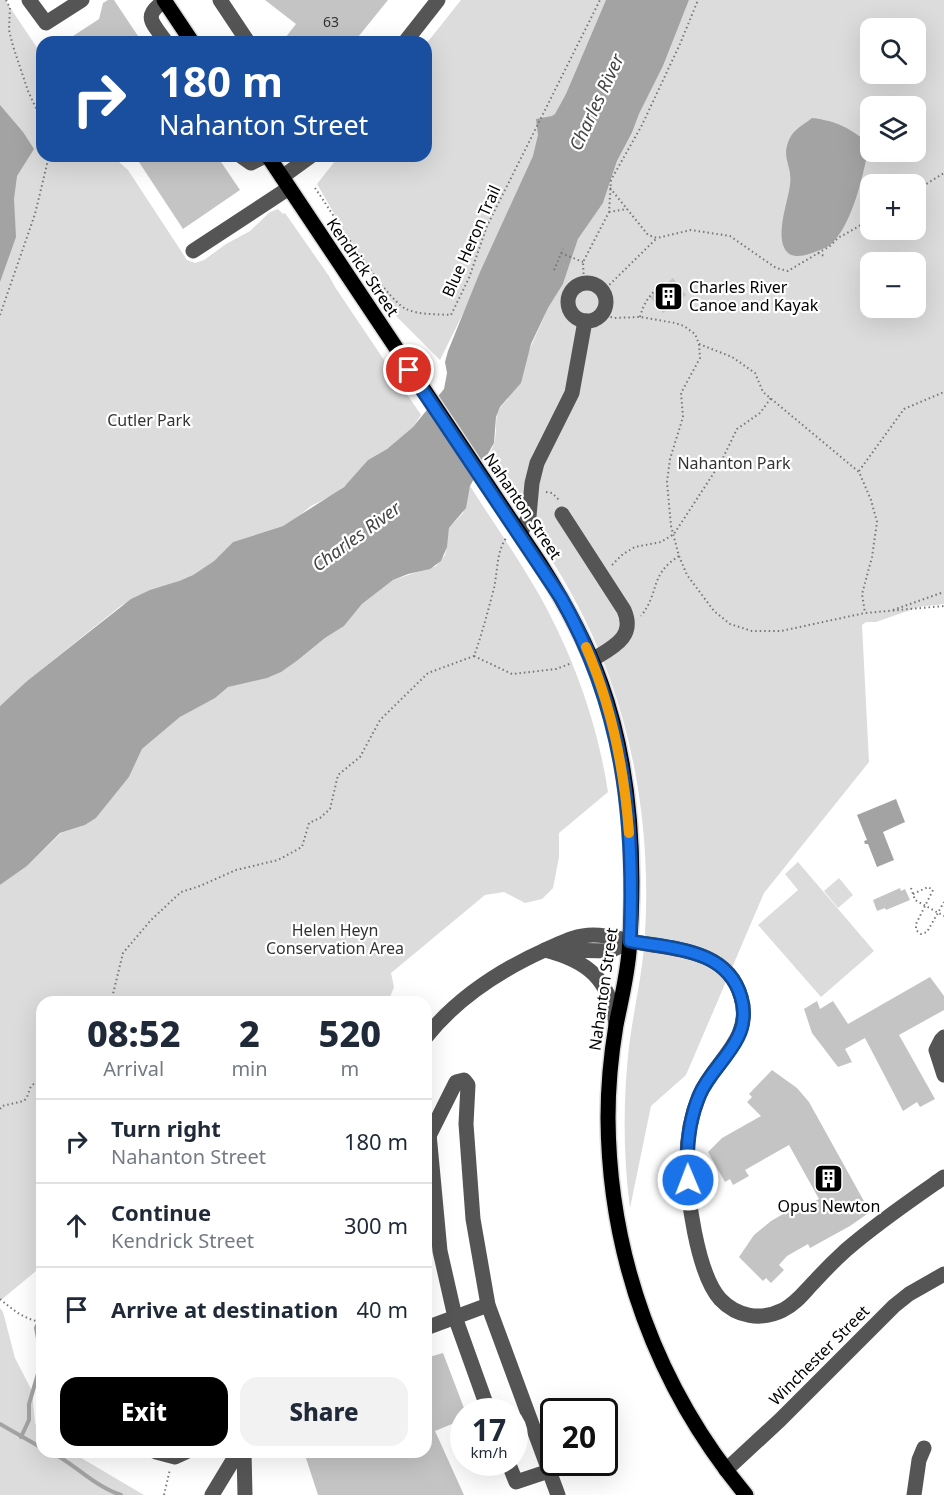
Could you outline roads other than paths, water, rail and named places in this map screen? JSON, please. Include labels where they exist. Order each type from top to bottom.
[{"type":"main road","points":[[164,1],[188,36]]},
{"type":"main road","name":"Kendrick Street","points":[[270,162],[448,429]]},
{"type":"main road","name":"Nahanton Street","points":[[448,429],[561,598],[592,660],[613,723],[624,782],[631,873],[630,941],[616,1024],[609,1086],[609,1144],[615,1207],[627,1264],[645,1322],[668,1377],[689,1416],[746,1495]]},
{"type":"street","points":[[30,0],[46,23],[82,0]]},
{"type":"street","points":[[220,0],[244,36]]},
{"type":"street","points":[[410,36],[438,0]]},
{"type":"street","points":[[162,36],[151,16],[153,9],[164,1]]},
{"type":"street","points":[[193,251],[285,183],[306,162]]},
{"type":"street","points":[[584,283],[595,285],[603,291],[606,303],[602,314],[591,321],[585,321],[574,316],[568,305],[573,289],[584,283]]},
{"type":"street","points":[[517,529],[528,521],[537,463],[572,393],[585,321]]},
{"type":"street","points":[[562,514],[624,610],[628,624],[627,632],[620,640],[592,660]]},
{"type":"street","points":[[432,1030],[449,1012],[484,982],[513,964],[545,950],[610,951],[630,941],[707,956],[720,964],[729,974],[741,997],[744,1014],[741,1030],[699,1095],[690,1128],[687,1159],[694,1225],[701,1258],[713,1290],[736,1311],[755,1316],[766,1316],[784,1309],[799,1298],[848,1248],[944,1177]]},
{"type":"street","points":[[545,950],[577,960],[593,972],[608,993],[616,1024]]},
{"type":"street","points":[[944,1037],[940,1040],[936,1050],[944,1075]]},
{"type":"street","points":[[432,1130],[456,1083],[464,1080],[468,1086],[466,1124],[473,1219],[488,1305],[540,1447]]},
{"type":"street","points":[[432,1176],[440,1251],[455,1317],[484,1398]]},
{"type":"street","name":"Winchester Street","points":[[726,1470],[780,1420],[894,1306],[944,1274]]},
{"type":"street","points":[[432,1326],[488,1305]]},
{"type":"street","points":[[914,1495],[919,1460],[924,1448]]},
{"type":"street","points":[[212,1495],[234,1458]]},
{"type":"street","points":[[244,1458],[244,1495]]},
{"type":"street","points":[[514,1476],[516,1482],[540,1474]]},
{"type":"street","points":[[551,1476],[558,1495]]},
{"type":"water","name":"Charles River","points":[[606,0],[689,0],[663,66],[617,161],[603,203],[578,239],[563,284],[548,308],[531,344],[521,383],[500,407],[496,417],[494,443],[470,486],[466,508],[449,528],[447,547],[441,561],[430,569],[393,580],[362,604],[344,626],[281,672],[267,678],[228,687],[215,698],[180,717],[142,749],[129,777],[96,818],[85,825],[60,833],[27,866],[0,885],[0,706],[27,681],[131,599],[193,575],[214,561],[233,542],[283,526],[344,487],[368,460],[387,449],[413,427],[444,389],[447,373],[445,362],[448,351],[480,272],[533,156],[538,135],[536,119],[555,114],[566,94]]},
{"type":"water","points":[[0,105],[34,149],[17,176],[14,199],[16,237],[0,282]]},
{"type":"water","points":[[812,118],[842,126],[860,137],[860,162],[865,162],[851,212],[838,237],[822,249],[795,256],[789,254],[783,246],[782,229],[790,178],[786,150],[793,133]]},
{"type":"water","points":[[896,799],[905,822],[883,832],[894,860],[877,867],[868,844],[865,844],[864,841],[867,840],[857,815]]},
{"type":"waterway","points":[[21,1437],[29,1420],[29,1404],[36,1380]]},
{"type":"waterway","points":[[0,1424],[36,1445]]},
{"type":"waterway","points":[[61,1458],[102,1486],[121,1495]]},
{"type":"place","name":"Charles River Canoe and Kayak","points":[[668,296]]},
{"type":"place","name":"Opus Newton","points":[[829,1178]]},
{"type":"park label","name":"Cutler Park","points":[[149,420]]},
{"type":"park label","name":"Nahanton Park","points":[[734,463]]},
{"type":"park label","name":"Helen Heyn Conservation Area","points":[[335,939]]}]
